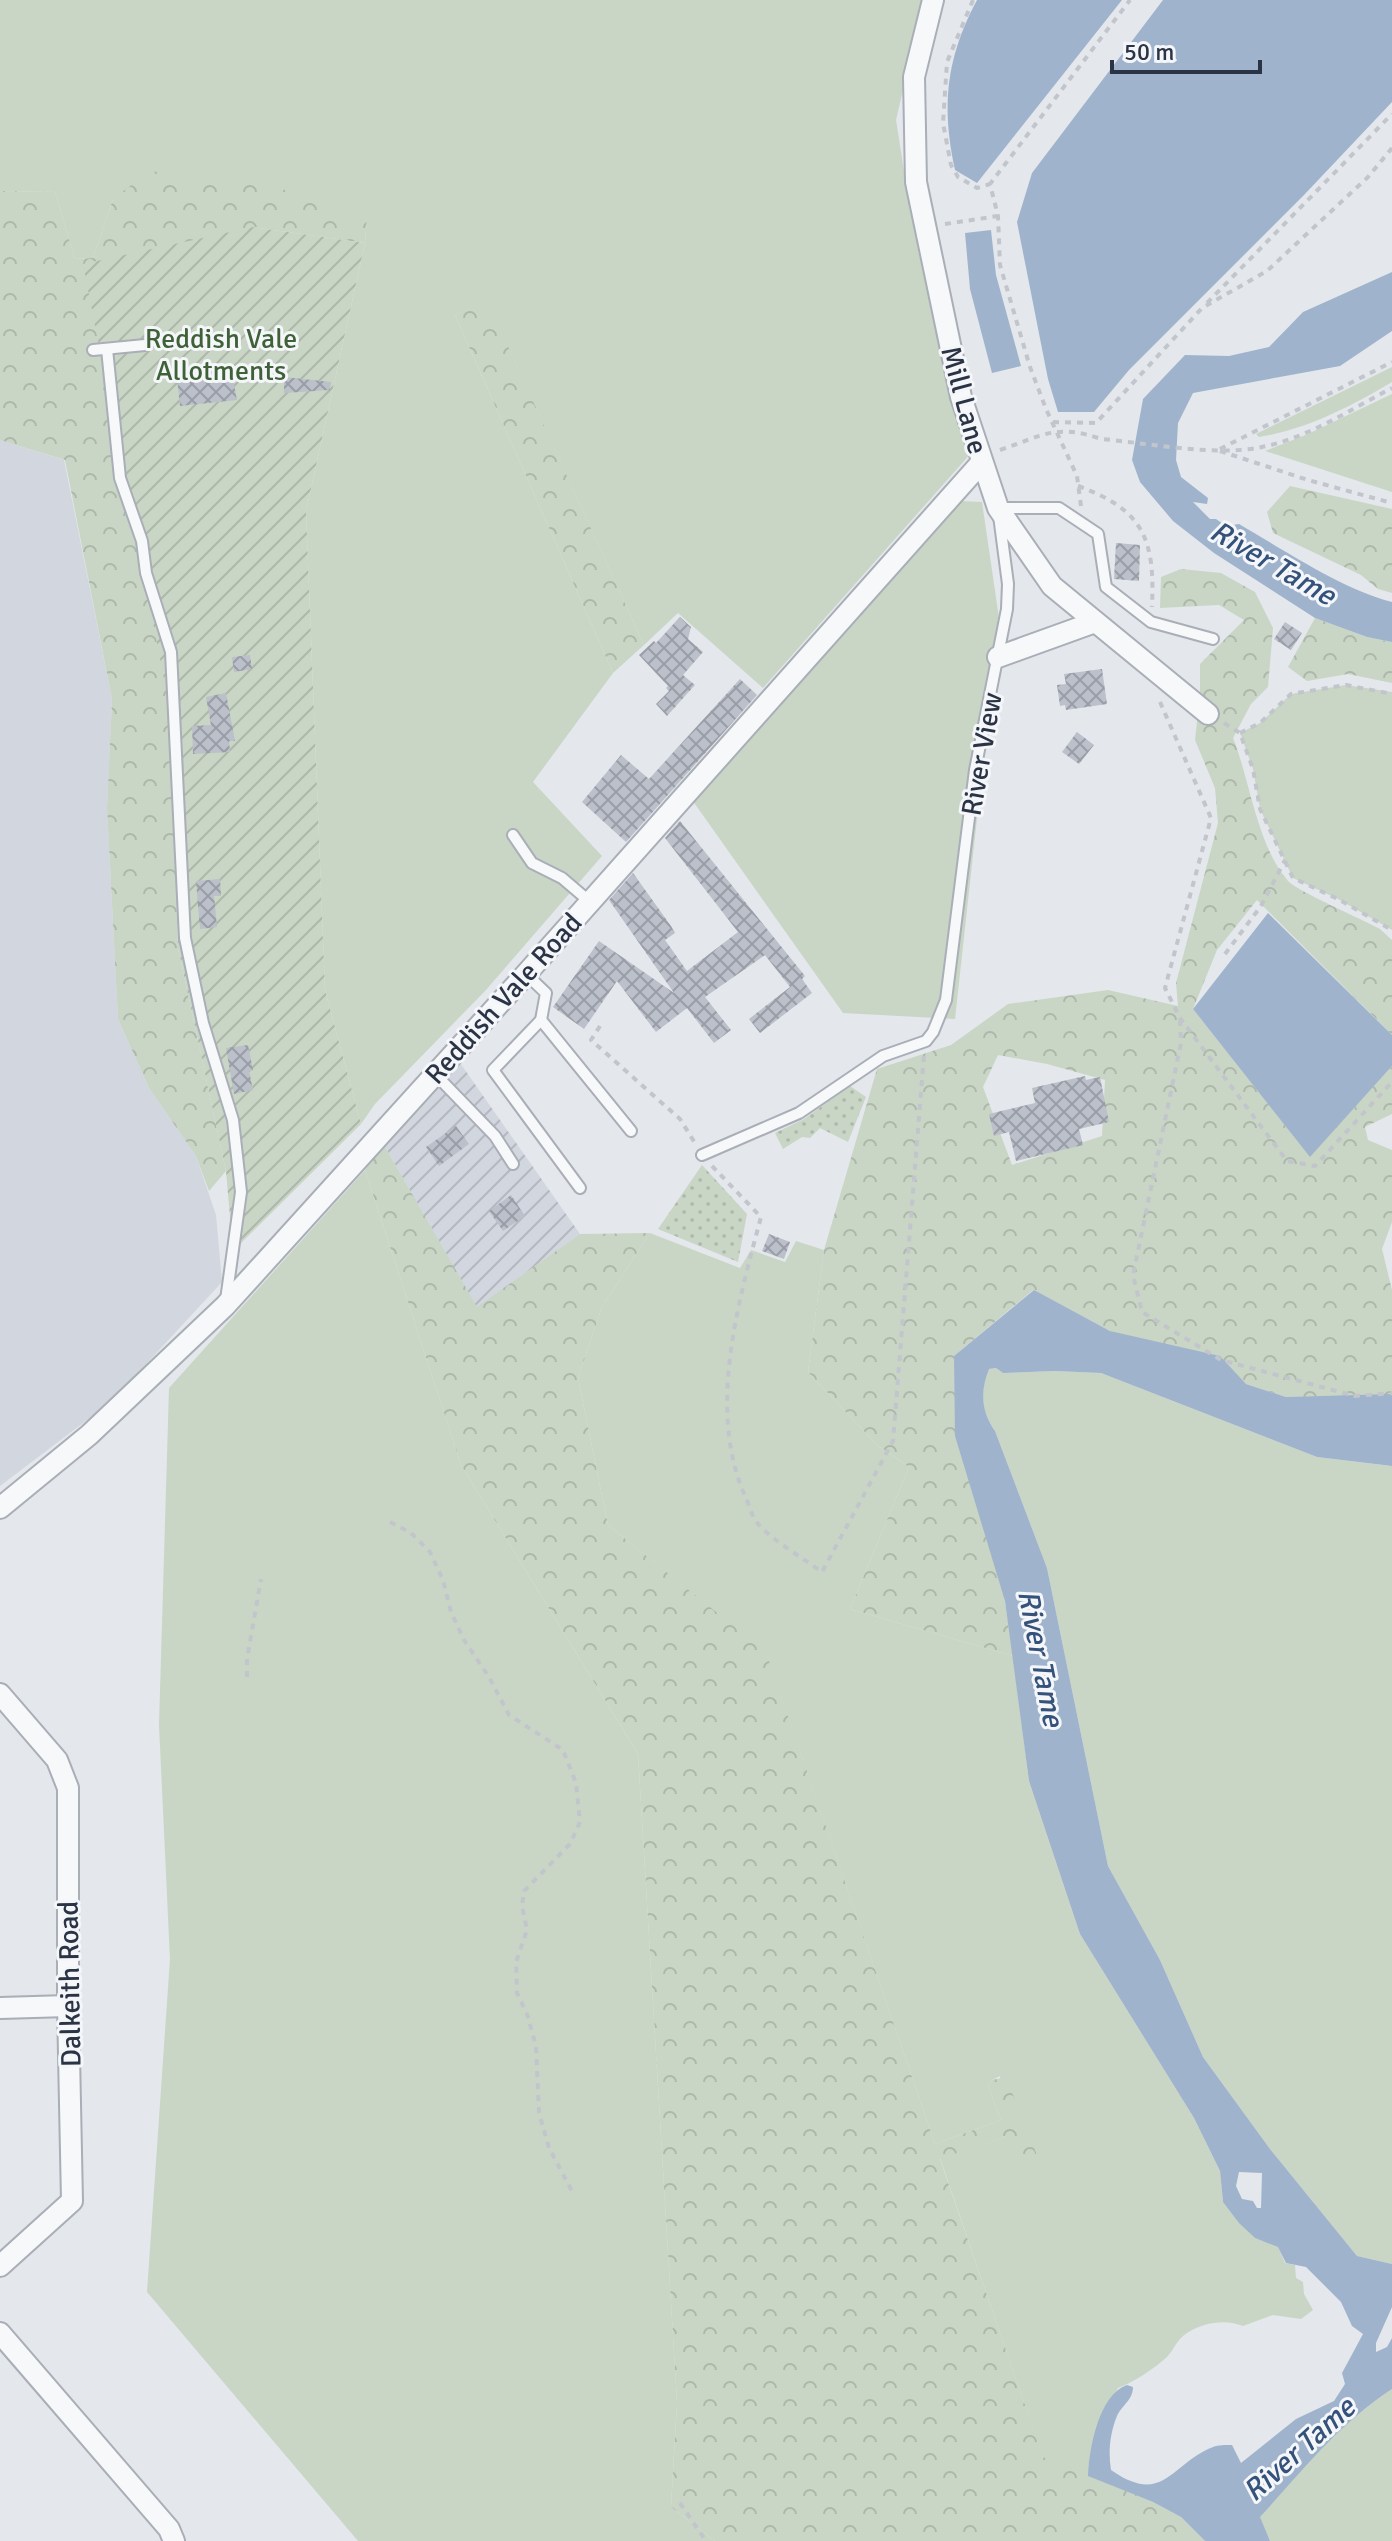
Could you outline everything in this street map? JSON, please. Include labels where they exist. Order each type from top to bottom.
[{"type":"street","name":"Mill Lane","points":[[933,0],[914,77],[916,182],[961,397],[998,508],[1052,586],[1208,714]]},
{"type":"street","name":"Reddish Vale Road","points":[[0,1508],[89,1435],[225,1306],[526,974],[981,463]]},
{"type":"street","points":[[998,657],[1095,622]]},
{"type":"street","name":"Dalkeith Road","points":[[0,1694],[8,1720],[57,1760],[68,1788],[72,2201],[0,2266]]},
{"type":"street","points":[[0,2008],[68,2006]]},
{"type":"street","points":[[0,2333],[169,2529],[174,2541]]},
{"type":"lane","points":[[93,350],[145,345]]},
{"type":"lane","points":[[107,349],[120,478],[142,541],[146,573],[171,652],[185,938],[203,1023],[233,1120],[241,1192],[225,1306]]},
{"type":"lane","points":[[998,508],[1059,508],[1098,534],[1106,587],[1151,622],[1213,639]]},
{"type":"lane","name":"River View","points":[[926,1041],[946,1000],[975,770],[1007,609],[1008,584],[998,508]]},
{"type":"lane","points":[[513,835],[532,863],[562,878],[589,901]]},
{"type":"lane","points":[[526,974],[546,993],[541,1020],[493,1070],[580,1188]]},
{"type":"lane","points":[[541,1020],[631,1131]]},
{"type":"lane","points":[[702,1155],[799,1113],[883,1056],[926,1041]]},
{"type":"lane","points":[[435,1074],[495,1136],[513,1164]]},
{"type":"path","points":[[973,0],[947,62],[943,123],[951,165],[958,177],[977,188],[990,184],[1130,0]]},
{"type":"path","points":[[1053,422],[1096,423],[1202,308],[1392,114]]},
{"type":"path","points":[[1202,308],[1267,271],[1368,177],[1392,148]]},
{"type":"path","points":[[990,184],[998,216],[1000,265],[1030,367],[1077,476],[1083,524]]},
{"type":"path","points":[[925,227],[998,216]]},
{"type":"path","points":[[1217,450],[1392,362]]},
{"type":"path","points":[[981,463],[998,451],[1057,430],[1101,439],[1217,450],[1259,448],[1283,442],[1392,388]]},
{"type":"path","points":[[1217,450],[1392,503]]},
{"type":"path","points":[[1078,486],[1105,496],[1130,513],[1144,532],[1153,575],[1151,622]]},
{"type":"path","points":[[1142,660],[1211,818],[1165,988],[1180,1018],[1287,1161],[1315,1166],[1392,1082]]},
{"type":"path","points":[[1392,694],[1346,685],[1291,694],[1260,723],[1240,733],[1253,769],[1260,809],[1293,878],[1392,930]]},
{"type":"path","points":[[1225,954],[1261,906],[1285,860]]},
{"type":"path","points":[[1180,1018],[1181,1043],[1133,1275],[1142,1312],[1221,1360],[1355,1396],[1392,1393]]},
{"type":"path","points":[[600,1026],[591,1040],[680,1119],[702,1155],[761,1217],[735,1318],[727,1408],[731,1450],[738,1480],[757,1523],[822,1572],[893,1441],[926,1041]]},
{"type":"path","points":[[390,1522],[411,1533],[430,1552],[464,1640],[489,1677],[509,1715],[563,1750],[576,1783],[580,1822],[570,1844],[524,1891],[522,1906],[527,1930],[516,1962],[517,1993],[536,2046],[539,2113],[549,2148],[573,2193]]},
{"type":"path","points":[[247,1677],[247,1659],[261,1579]]},
{"type":"path","points":[[680,2503],[706,2541]]},
{"type":"shaded area","points":[[0,440],[64,460],[112,699],[107,808],[118,1019],[149,1088],[196,1156],[216,1215],[222,1282],[112,1401],[0,1486]]},
{"type":"shaded area","points":[[458,1060],[580,1234],[477,1308],[384,1145]]},
{"type":"green space","points":[[0,0],[924,0],[896,120],[910,209],[972,452],[763,688],[678,613],[644,645],[487,301],[455,315],[613,673],[533,782],[602,856],[486,990],[375,1104],[361,1124],[325,990],[306,511],[365,243],[367,218],[113,199],[93,258],[75,259],[55,192],[0,191]]},
{"type":"green space","points":[[150,171],[267,184],[367,218],[365,243],[253,227],[171,715],[178,948],[226,1171],[209,1191],[196,1156],[149,1088],[118,1019],[107,808],[112,699],[65,460],[0,440],[0,191],[55,192],[75,259],[93,258],[113,199]]},
{"type":"green space","name":"Reddish Vale Allotments","points":[[253,227],[365,243],[306,511],[325,990],[361,1124],[233,1251],[226,1171],[178,948],[171,715],[83,264]]},
{"type":"green space","points":[[487,300],[644,645],[613,673],[455,315]]},
{"type":"green space","points":[[1392,367],[1392,382],[1344,408],[1294,429],[1259,437],[1256,434]]},
{"type":"green space","points":[[1392,394],[1392,492],[1265,451],[1308,434]]},
{"type":"green space","points":[[1290,486],[1392,509],[1392,593],[1378,589],[1361,575],[1273,533],[1267,512]]},
{"type":"green space","points":[[961,501],[982,502],[999,618],[955,1019],[843,1013],[690,797]]},
{"type":"green space","points":[[1181,569],[1221,573],[1255,592],[1273,628],[1268,687],[1251,704],[1233,738],[1261,831],[1277,867],[1294,886],[1380,929],[1392,940],[1392,1035],[1257,900],[1217,950],[1193,1009],[1310,1156],[1392,1066],[1392,1114],[1365,1127],[1368,1140],[1392,1150],[1392,1222],[1382,1249],[1392,1290],[1392,1396],[1286,1397],[1110,1331],[1033,1290],[954,1356],[1005,1601],[1013,1656],[850,1609],[909,1467],[877,1445],[808,1372],[824,1250],[877,1069],[951,1045],[1008,1004],[1108,990],[1178,1006],[1176,983],[1218,823],[1215,788],[1195,740],[1200,664],[1244,620],[1219,605],[1160,608],[1161,577]],"holes":[[[998,1055],[1105,1080],[1102,1136],[1012,1165],[983,1087]]]},
{"type":"green space","points":[[1315,618],[1367,637],[1392,642],[1392,683],[1348,674],[1307,681],[1288,667]]},
{"type":"green space","points":[[1346,685],[1392,692],[1392,930],[1293,878],[1260,809],[1253,769],[1240,733],[1260,723],[1291,694]]},
{"type":"green space","points":[[850,1086],[866,1097],[848,1142],[820,1128],[810,1138],[802,1137],[783,1149],[775,1133],[804,1119]]},
{"type":"green space","points":[[384,1145],[477,1307],[580,1234],[650,1233],[602,1307],[578,1378],[608,1525],[766,1652],[935,2144],[1001,2120],[988,2086],[992,2080],[1006,2077],[1040,2163],[1037,2170],[1027,2173],[1019,2170],[1006,2136],[940,2159],[1043,2457],[1153,2502],[1181,2517],[1205,2541],[715,2541],[671,2507],[677,2402],[638,1754],[461,1465],[365,1170]]},
{"type":"green space","points":[[702,1165],[747,1214],[738,1262],[658,1229]]},
{"type":"green space","points":[[365,1170],[461,1465],[638,1754],[677,2402],[671,2507],[715,2541],[358,2541],[147,2292],[170,1959],[159,1725],[169,1388]]},
{"type":"green space","points":[[650,1233],[740,1268],[751,1250],[785,1262],[796,1241],[824,1250],[808,1372],[877,1445],[909,1467],[850,1609],[1013,1656],[1029,1781],[1080,1934],[1194,2118],[1220,2171],[1223,2202],[1255,2238],[1278,2246],[1285,2263],[1295,2265],[1296,2278],[1303,2282],[1304,2294],[1313,2310],[1301,2319],[1273,2315],[1243,2326],[1228,2322],[1212,2323],[1183,2336],[1162,2361],[1118,2388],[1095,2441],[1088,2476],[1043,2458],[940,2158],[1006,2136],[1000,2076],[988,2086],[1001,2120],[935,2144],[766,1653],[608,1525],[578,1378],[602,1307]]},
{"type":"green space","points":[[996,1368],[1003,1373],[1101,1373],[1317,1457],[1392,1466],[1392,2264],[1357,2256],[1270,2149],[1203,2057],[1160,1960],[1108,1866],[1047,1568],[985,1408],[985,1377],[988,1369]]},
{"type":"green space","points":[[1392,2389],[1392,2541],[1270,2541],[1259,2517],[1338,2432]]},
{"type":"water","points":[[977,0],[1122,0],[977,183],[955,170],[948,103],[953,62]]},
{"type":"water","points":[[1163,0],[1392,0],[1392,102],[1129,370],[1094,412],[1058,412],[1048,379],[1017,222],[1032,173]]},
{"type":"water","points":[[991,230],[996,275],[1021,366],[992,373],[970,289],[965,233]]},
{"type":"water","name":"River Tame","points":[[1392,272],[1392,331],[1340,366],[1193,393],[1178,423],[1176,460],[1181,477],[1208,498],[1207,504],[1193,502],[1210,519],[1216,519],[1226,526],[1239,524],[1333,578],[1392,602],[1392,642],[1367,637],[1315,618],[1214,553],[1173,521],[1140,482],[1132,460],[1143,399],[1185,355],[1229,356],[1269,347],[1303,312]]},
{"type":"water","points":[[1268,913],[1392,1035],[1392,1066],[1310,1157],[1193,1009]]},
{"type":"water","name":"River Tame","points":[[1034,1290],[1110,1331],[1220,1356],[1246,1384],[1286,1397],[1392,1394],[1392,1466],[1317,1457],[1101,1373],[1003,1373],[996,1368],[989,1369],[983,1393],[987,1416],[1047,1568],[1108,1866],[1160,1960],[1203,2057],[1270,2149],[1357,2256],[1392,2264],[1392,2307],[1376,2343],[1376,2352],[1387,2347],[1392,2338],[1392,2389],[1338,2432],[1260,2517],[1270,2541],[1205,2541],[1181,2517],[1153,2502],[1088,2476],[1097,2424],[1117,2390],[1127,2385],[1133,2387],[1113,2429],[1111,2470],[1129,2480],[1155,2483],[1215,2446],[1232,2445],[1241,2463],[1296,2419],[1334,2401],[1345,2384],[1342,2373],[1363,2334],[1352,2326],[1341,2302],[1306,2267],[1286,2263],[1278,2247],[1255,2238],[1223,2202],[1220,2171],[1194,2118],[1080,1934],[1029,1781],[1005,1601],[955,1436],[954,1356]],"holes":[[[1239,2172],[1262,2173],[1261,2208],[1257,2208],[1253,2201],[1242,2199],[1236,2186]]]},
{"type":"building","points":[[230,364],[237,400],[180,406],[177,378],[208,374],[207,366]]},
{"type":"building","points":[[284,377],[331,382],[330,390],[284,393]]},
{"type":"building","points":[[1116,543],[1140,545],[1139,581],[1114,579]]},
{"type":"building","points":[[680,617],[691,627],[688,639],[703,652],[683,675],[695,685],[667,716],[656,704],[669,691],[668,686],[639,655],[654,641],[656,643]]},
{"type":"building","points":[[1285,622],[1302,633],[1291,650],[1274,639]]},
{"type":"building","points":[[250,655],[252,669],[234,672],[232,657]]},
{"type":"building","points":[[1102,669],[1107,704],[1066,710],[1065,705],[1060,706],[1057,685],[1066,684],[1064,674]]},
{"type":"building","points":[[740,679],[757,695],[626,842],[582,802],[621,755],[649,779]]},
{"type":"building","points":[[226,693],[235,741],[229,741],[230,752],[193,754],[192,726],[211,725],[206,697]]},
{"type":"building","points":[[1077,732],[1094,745],[1079,764],[1062,752]]},
{"type":"building","points":[[680,821],[805,976],[802,979],[812,993],[760,1033],[749,1019],[790,987],[765,955],[705,997],[731,1030],[714,1043],[687,1008],[656,1032],[617,981],[584,1029],[553,1007],[599,941],[674,993],[609,900],[633,873],[675,933],[665,940],[687,971],[738,932],[665,838]]},
{"type":"building","points":[[220,879],[221,896],[214,896],[217,927],[200,929],[196,881]]},
{"type":"building","points":[[248,1045],[253,1090],[234,1094],[226,1048]]},
{"type":"building","points":[[1085,1076],[1086,1080],[1100,1077],[1109,1122],[1079,1129],[1083,1145],[1016,1161],[1009,1132],[994,1136],[989,1114],[1035,1103],[1032,1088]]},
{"type":"building","points":[[456,1126],[469,1144],[439,1166],[426,1147]]},
{"type":"building","points":[[511,1195],[525,1216],[503,1231],[489,1211]]},
{"type":"building","points":[[769,1234],[790,1242],[784,1259],[762,1251]]}]
